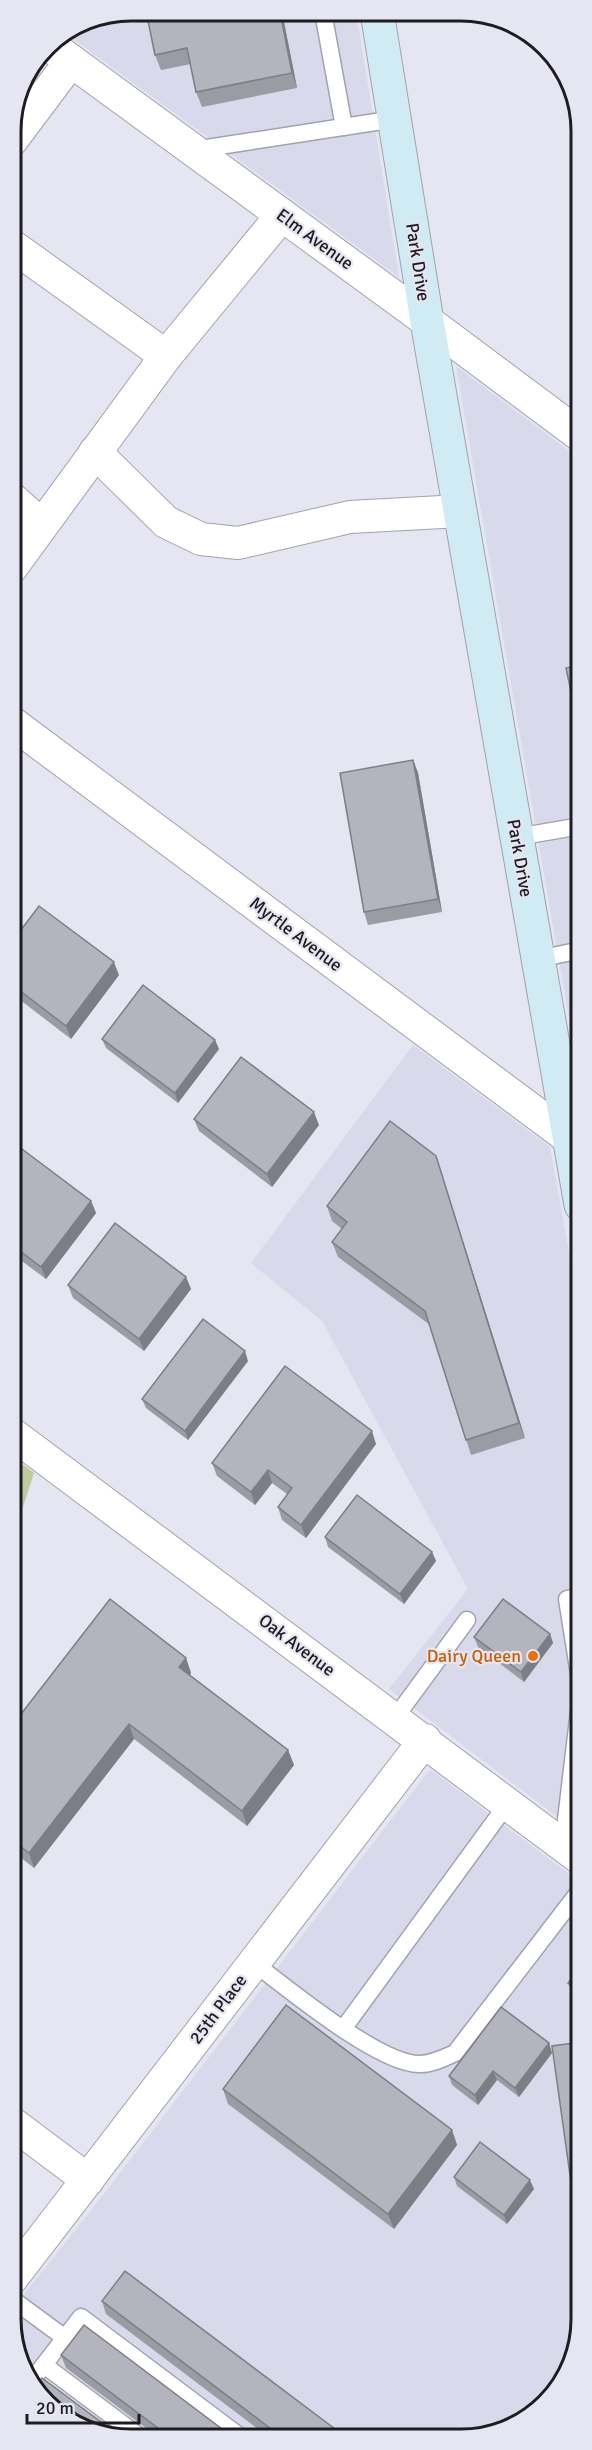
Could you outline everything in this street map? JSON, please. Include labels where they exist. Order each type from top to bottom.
[{"type":"street","name":"Park Drive","points":[[379,21],[427,321],[538,959],[571,1122]]},
{"type":"street","points":[[21,122],[59,53]]},
{"type":"street","name":"Elm Avenue","points":[[59,53],[427,321],[571,429]]},
{"type":"street","points":[[21,554],[166,356],[282,215]]},
{"type":"street","points":[[21,252],[166,356]]},
{"type":"street","points":[[95,452],[166,522],[201,539],[238,543],[350,517],[460,511]]},
{"type":"street","points":[[21,507],[41,525]]},
{"type":"street","name":"Myrtle Avenue","points":[[21,729],[571,1139]]},
{"type":"street","name":"Oak Avenue","points":[[21,1439],[571,1851]]},
{"type":"street","name":"25th Place","points":[[21,2266],[425,1740]]},
{"type":"street","points":[[21,2130],[88,2180]]},
{"type":"lane","points":[[325,21],[344,127]]},
{"type":"lane","points":[[192,150],[395,119]]},
{"type":"lane","points":[[517,837],[571,828]]},
{"type":"lane","points":[[538,959],[571,952]]},
{"type":"lane","points":[[571,1598],[567,1599],[571,1624]]},
{"type":"lane","points":[[395,1718],[467,1620]]},
{"type":"lane","points":[[343,2029],[508,1803]]},
{"type":"lane","points":[[254,1963],[343,2029],[394,2058],[419,2064],[455,2054],[571,1902]]},
{"type":"lane","points":[[21,2306],[65,2338]]},
{"type":"lane","points":[[36,2375],[81,2317],[230,2429]]},
{"type":"lane","points":[[44,2365],[129,2429]]},
{"type":"shaded area","points":[[124,21],[357,21],[399,277],[72,38],[89,29]]},
{"type":"shaded area","points":[[456,366],[571,452],[571,1029]]},
{"type":"shaded area","points":[[413,1045],[550,1147],[571,1264],[571,1827],[389,1689],[468,1589],[322,1321],[251,1263]]},
{"type":"shaded area","points":[[430,1769],[571,1875],[571,2326],[560,2368],[539,2397],[528,2406],[510,2418],[496,2423],[461,2429],[124,2429],[82,2418],[48,2392],[32,2368],[22,2333],[21,2298],[93,2208]]},
{"type":"green space","points":[[21,1463],[34,1473],[21,1513]]},
{"type":"building","points":[[148,21],[282,21],[292,73],[196,92],[187,48],[155,55]]},
{"type":"building","points":[[571,667],[571,692],[566,668]]},
{"type":"building","points":[[413,760],[438,899],[364,912],[340,773]]},
{"type":"building","points":[[39,906],[114,962],[66,1026],[21,992],[21,930]]},
{"type":"building","points":[[143,985],[215,1040],[175,1093],[102,1039]]},
{"type":"building","points":[[241,1057],[314,1112],[267,1174],[194,1119]]},
{"type":"building","points":[[390,1121],[436,1156],[519,1423],[466,1440],[425,1311],[332,1242],[347,1222],[327,1206]]},
{"type":"building","points":[[21,1148],[91,1201],[41,1267],[21,1252]]},
{"type":"building","points":[[115,1223],[186,1277],[139,1339],[68,1285]]},
{"type":"building","points":[[203,1319],[245,1351],[185,1431],[142,1399]]},
{"type":"building","points":[[285,1366],[372,1431],[301,1525],[278,1507],[292,1488],[268,1470],[251,1492],[212,1463]]},
{"type":"building","points":[[357,1495],[432,1552],[400,1594],[325,1537]]},
{"type":"building","points":[[110,1599],[186,1658],[179,1667],[288,1750],[242,1811],[129,1724],[29,1853],[21,1847],[21,1714]]},
{"type":"building","points":[[503,1599],[550,1634],[521,1672],[474,1637]]},
{"type":"building","points":[[286,2005],[452,2130],[388,2214],[223,2089]]},
{"type":"building","points":[[501,2007],[549,2043],[515,2088],[493,2071],[475,2095],[449,2076]]},
{"type":"building","points":[[571,2043],[571,2182],[552,2046]]},
{"type":"building","points":[[480,2142],[530,2180],[504,2215],[454,2177]]},
{"type":"building","points":[[125,2271],[335,2429],[271,2429],[102,2301]]},
{"type":"building","points":[[84,2325],[222,2429],[159,2429],[61,2355]]},
{"type":"building","points":[[42,2378],[106,2426],[82,2418],[64,2406],[48,2392],[40,2380]]},
{"type":"place","name":"Dairy Queen","points":[[533,1656]]}]
